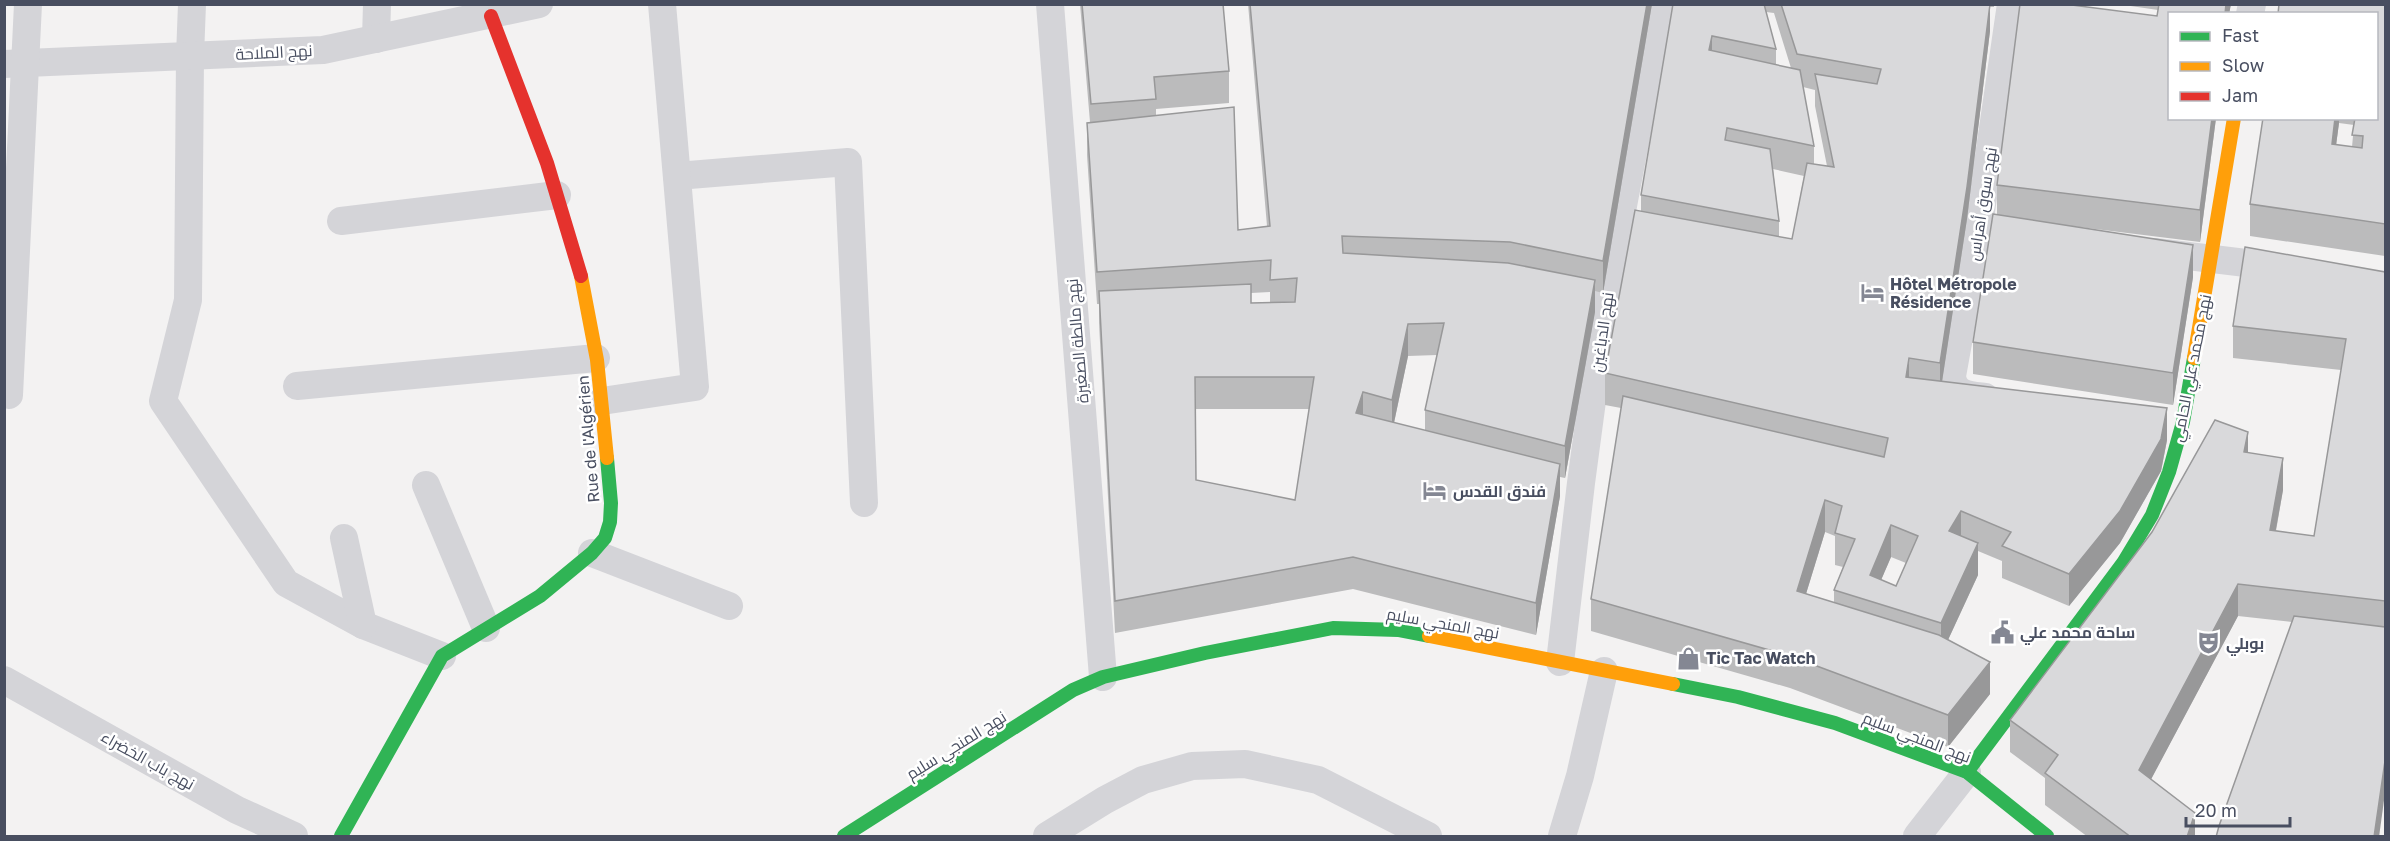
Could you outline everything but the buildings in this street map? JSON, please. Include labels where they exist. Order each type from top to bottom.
[{"type":"street","points":[[9,395],[14,64],[28,4]]},
{"type":"street","points":[[192,4],[188,300],[163,401],[285,584],[363,626],[442,656]]},
{"type":"street","points":[[376,39],[377,4]]},
{"type":"street","name":"نهج الملاحة","points":[[14,64],[323,50],[539,4]]},
{"type":"street","points":[[602,401],[695,387],[662,4]]},
{"type":"street","name":"نهج مالطة الصغيرة","points":[[1050,4],[1103,677]]},
{"type":"street","name":"نهج الدباغين","points":[[1560,662],[1569,481],[1661,4]]},
{"type":"street","name":"نهج سوق أهراس","points":[[2002,14],[1990,233],[1953,382],[1956,389],[1966,395],[2012,400]]},
{"type":"street","name":"Rue de l'Algérien","points":[[340,837],[442,656],[540,596],[592,553],[605,538],[610,522],[611,503],[602,401],[589,313],[557,195],[534,127],[491,16]]},
{"type":"street","name":"نهج محمد علي الحامي","points":[[1967,772],[2128,554],[2152,515],[2169,471],[2172,421],[2212,259],[2234,120]]},
{"type":"street","points":[[677,176],[848,162],[864,503]]},
{"type":"street","points":[[341,222],[557,195]]},
{"type":"street","points":[[2130,250],[2305,270]]},
{"type":"street","points":[[1576,290],[1606,296]]},
{"type":"street","points":[[297,386],[596,358]]},
{"type":"street","points":[[426,485],[486,628]]},
{"type":"street","points":[[344,538],[363,626]]},
{"type":"street","points":[[592,553],[729,606]]},
{"type":"street","name":"نهج المنجي سليم","points":[[844,837],[1073,690],[1103,677],[1205,653],[1333,628],[1398,630],[1738,697],[1835,723],[1967,772],[2047,837]]},
{"type":"street","points":[[1565,834],[1604,671]]},
{"type":"street","name":"نهج باب الخضراء","points":[[4,680],[237,810],[287,835]]},
{"type":"street","points":[[1047,837],[1143,780],[1192,766],[1245,764],[1318,780],[1428,837]]},
{"type":"street","points":[[1917,837],[1967,772]]},
{"type":"traffic: fast","points":[[1967,772],[2123,563],[2152,515],[2169,472],[2183,422],[2194,358]]},
{"type":"traffic: fast","points":[[341,836],[442,656],[540,596],[592,553],[605,538],[610,522],[611,503],[607,458]]},
{"type":"traffic: fast","points":[[844,836],[1073,690],[1103,677],[1205,653],[1333,628],[1398,630],[1429,636]]},
{"type":"traffic: fast","points":[[1673,684],[1738,697],[1835,723],[1967,772],[2047,836]]},
{"type":"traffic: slow","points":[[2194,358],[2234,120]]},
{"type":"traffic: slow","points":[[581,276],[597,360],[607,458]]},
{"type":"traffic: slow","points":[[1429,636],[1673,684]]},
{"type":"traffic: jam","points":[[491,16],[547,163],[581,276]]},
{"type":"place","name":"Hôtel Métropole Résidence","points":[[1872,293]]},
{"type":"place","name":"فندق القدس","points":[[1435,491]]},
{"type":"place","name":"ساحة محمد علي","points":[[2002,632]]},
{"type":"place","name":"بوبلي","points":[[2208,643]]},
{"type":"place","name":"Tic Tac Watch","points":[[1688,658]]}]
